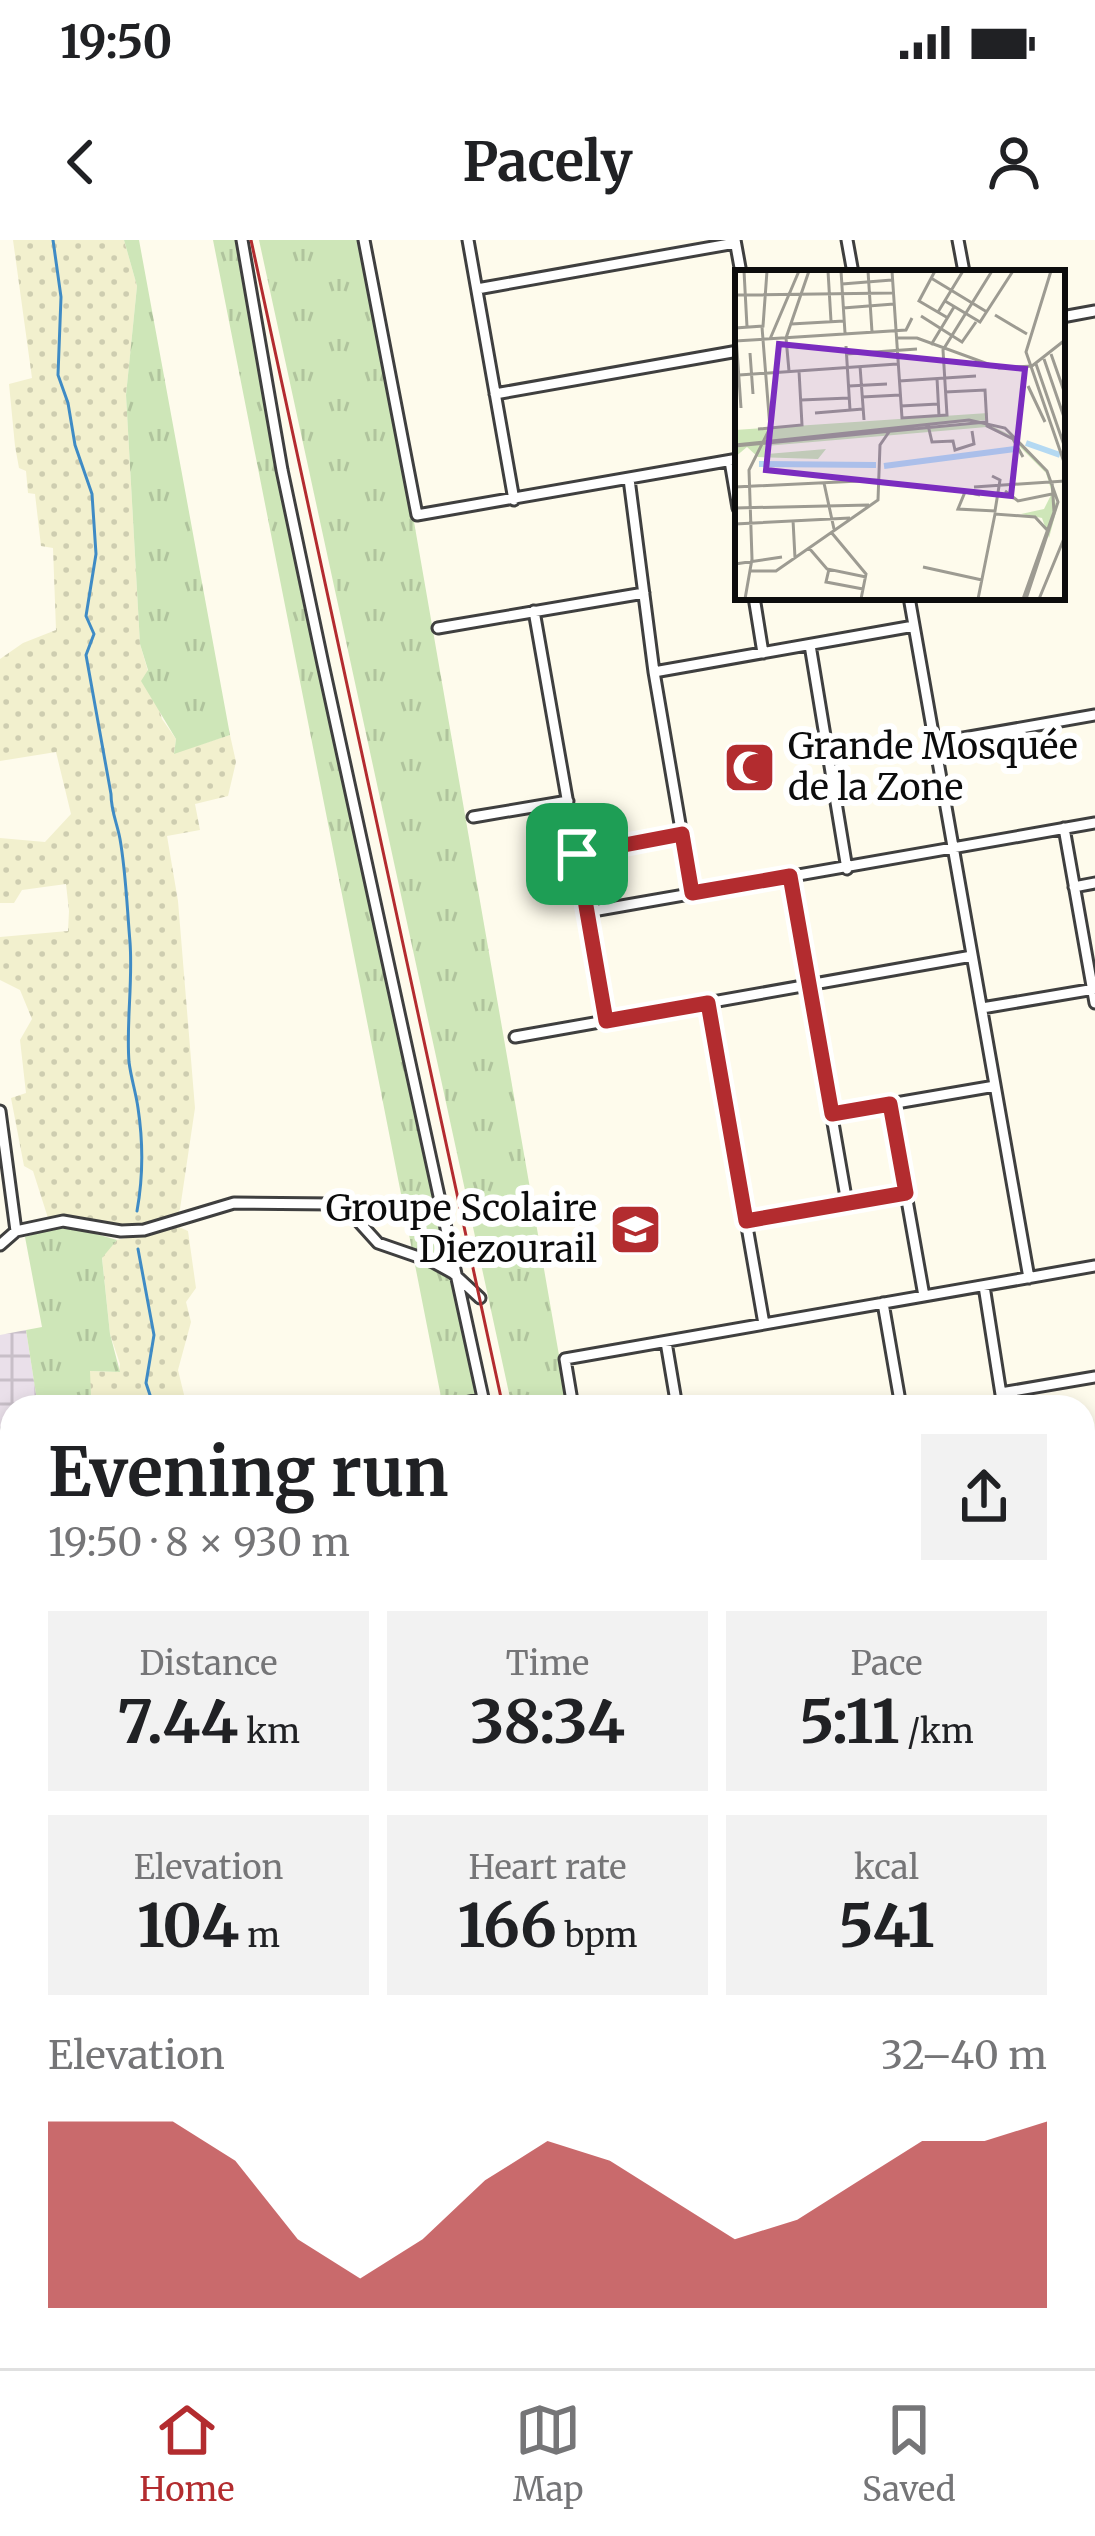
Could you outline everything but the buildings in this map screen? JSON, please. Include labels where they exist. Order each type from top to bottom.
[{"type":"street","points":[[242,240],[282,470],[482,1395]]},
{"type":"street","points":[[364,240],[419,515],[734,460]]},
{"type":"street","points":[[468,240],[514,500]]},
{"type":"street","points":[[847,240],[852,270]]},
{"type":"street","points":[[958,240],[964,270]]},
{"type":"street","points":[[477,289],[735,242]]},
{"type":"street","points":[[1065,315],[1095,310]]},
{"type":"street","points":[[495,394],[735,352]]},
{"type":"street","points":[[629,479],[654,672],[692,893]]},
{"type":"street","points":[[438,628],[644,593]]},
{"type":"street","points":[[755,600],[764,653]]},
{"type":"street","points":[[910,600],[1029,1278]]},
{"type":"street","points":[[535,611],[606,1021]]},
{"type":"street","points":[[654,672],[914,626]]},
{"type":"street","points":[[810,645],[848,869]]},
{"type":"street","points":[[935,743],[1095,715]]},
{"type":"street","points":[[473,817],[568,801]]},
{"type":"street","points":[[587,912],[1095,823]]},
{"type":"street","points":[[1064,828],[1095,1003]]},
{"type":"street","points":[[577,854],[682,834]]},
{"type":"street","points":[[790,876],[848,1203]]},
{"type":"street","points":[[1074,886],[1095,883]]},
{"type":"street","points":[[514,1036],[973,956]]},
{"type":"street","points":[[982,1008],[1094,989]]},
{"type":"street","points":[[708,1003],[764,1324]]},
{"type":"street","points":[[832,1114],[995,1086]]},
{"type":"street","points":[[890,1104],[924,1296]]},
{"type":"street","points":[[0,1111],[16,1231]]},
{"type":"street","points":[[746,1221],[906,1193]]},
{"type":"street","points":[[0,1245],[16,1231],[64,1221],[144,1230],[234,1203],[317,1202],[342,1205],[378,1243],[453,1273],[480,1298]]},
{"type":"street","points":[[571,1395],[565,1359],[1095,1266]]},
{"type":"street","points":[[984,1286],[1001,1393],[1095,1378]]},
{"type":"street","points":[[883,1304],[899,1395]]},
{"type":"street","points":[[666,1342],[675,1395]]},
{"type":"shaded area","points":[[13,240],[124,240],[137,286],[126,395],[140,644],[162,719],[176,739],[174,753],[230,735],[236,762],[228,796],[195,804],[200,830],[167,836],[178,901],[195,1108],[180,1209],[173,1222],[123,1229],[48,1218],[33,1171],[24,1166],[11,1098],[26,1093],[20,1040],[32,1019],[20,990],[0,980],[0,937],[68,931],[69,911],[66,884],[22,890],[14,903],[0,903],[0,838],[45,842],[71,814],[56,752],[0,761],[0,659],[23,643],[56,630],[53,548],[41,546],[35,494],[28,493],[26,471],[19,468],[15,446],[9,384],[32,378]]},
{"type":"shaded area","points":[[179,1227],[188,1231],[196,1288],[186,1302],[191,1322],[178,1370],[184,1395],[91,1395],[89,1371],[119,1372],[102,1257],[117,1240]]},
{"type":"shaded area","points":[[26,1330],[36,1395],[0,1395],[0,1335]]},
{"type":"green space","points":[[124,240],[139,240],[230,735],[174,754],[176,739],[141,681],[148,670],[140,644],[126,395],[137,286]]},
{"type":"green space","points":[[213,240],[238,240],[484,1395],[441,1395]]},
{"type":"green space","points":[[259,240],[365,240],[566,1395],[509,1395]]},
{"type":"green space","points":[[65,1225],[117,1240],[102,1258],[110,1334],[120,1372],[90,1371],[91,1395],[36,1395],[26,1330],[42,1327],[25,1237]]},
{"type":"waterway","points":[[53,240],[61,297],[58,375],[92,494],[96,554],[86,616],[94,634],[86,655],[125,878],[131,957],[129,1062],[141,1146],[137,1211]]},
{"type":"waterway","points":[[138,1249],[154,1335],[146,1383],[150,1395]]},
{"type":"railway","points":[[251,240],[500,1395]]},
{"type":"place","name":"Grande Mosquée de la Zone","points":[[749,767]]},
{"type":"place","name":"Groupe Scolaire Diezourail","points":[[636,1229]]},
{"type":"route","points":[[682,834],[692,893],[790,876],[832,1114],[890,1104],[906,1193],[746,1221],[708,1003],[606,1021],[577,854],[682,834]]}]
